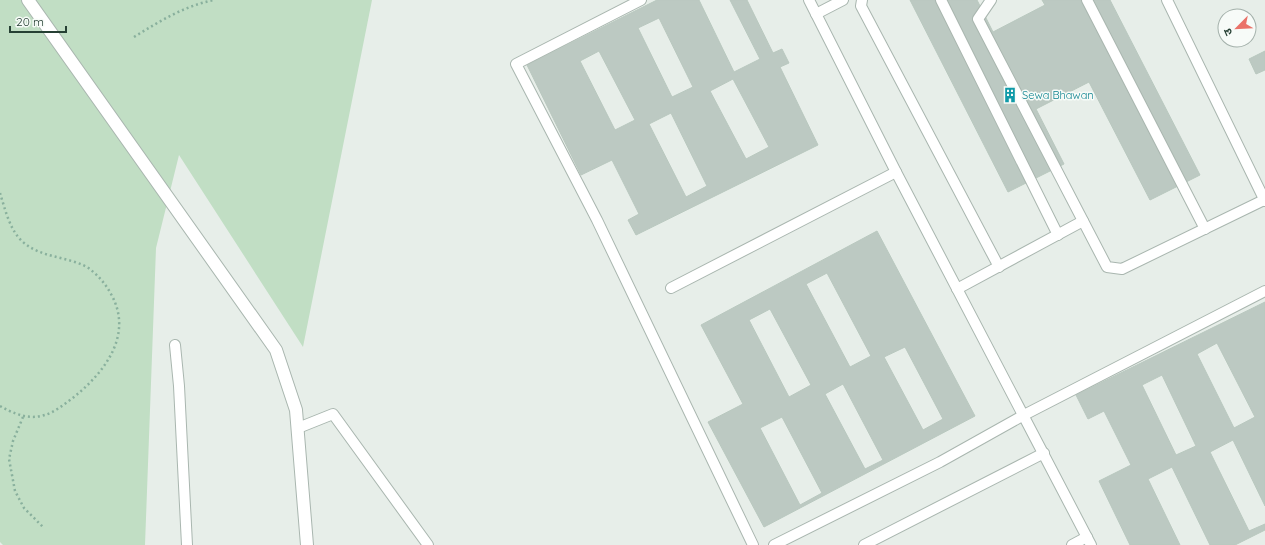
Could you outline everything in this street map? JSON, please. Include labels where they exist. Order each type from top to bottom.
[{"type":"street","points":[[28,0],[276,350],[296,410],[307,545]]},
{"type":"lane","points":[[641,0],[516,64],[598,220],[753,545]]},
{"type":"lane","points":[[809,0],[896,172],[1089,541],[1072,545]]},
{"type":"lane","points":[[816,14],[843,0]]},
{"type":"lane","points":[[862,0],[861,6],[998,266]]},
{"type":"lane","points":[[941,0],[1058,235]]},
{"type":"lane","points":[[991,0],[978,19],[1107,267],[1122,269],[1265,201],[1167,0]]},
{"type":"lane","points":[[1087,0],[1204,229]]},
{"type":"lane","points":[[671,288],[896,172]]},
{"type":"lane","points":[[957,288],[1083,221]]},
{"type":"lane","points":[[774,545],[940,462],[1024,415],[1265,291]]},
{"type":"lane","points":[[175,345],[179,386],[187,545]]},
{"type":"lane","points":[[298,428],[333,414],[428,545]]},
{"type":"lane","points":[[864,545],[1044,453]]},
{"type":"path","points":[[134,37],[169,16],[200,3],[214,0]]},
{"type":"path","points":[[0,193],[8,220],[21,241],[33,251],[72,260],[89,268],[105,283],[117,305],[120,326],[116,344],[110,359],[100,373],[60,407],[38,418],[23,417],[0,406]]},
{"type":"path","points":[[23,417],[13,441],[9,459],[15,491],[24,508],[43,527]]},
{"type":"green space","points":[[0,0],[372,0],[303,347],[179,155],[156,248],[145,545],[3,545],[0,542]]},
{"type":"building","points":[[657,0],[699,0],[734,72],[760,59],[730,0],[747,0],[773,53],[782,49],[789,63],[780,67],[818,145],[636,235],[628,220],[639,214],[612,160],[581,175],[527,65]],"holes":[[[659,18],[693,87],[672,97],[638,28]],[[599,51],[635,120],[615,130],[580,61]],[[733,79],[769,147],[746,159],[710,91]],[[671,113],[707,186],[686,197],[649,124]]]},
{"type":"building","name":"Sewa Bhawan","points":[[910,0],[977,0],[993,32],[1045,5],[1042,0],[1110,0],[1200,175],[1150,200],[1089,82],[1036,109],[1064,164],[1008,192]]},
{"type":"building","points":[[1265,51],[1265,70],[1256,74],[1249,59]]},
{"type":"building","points":[[877,231],[975,416],[764,527],[708,422],[743,404],[701,325]],"holes":[[[827,273],[871,356],[850,367],[806,284]],[[770,309],[811,385],[789,397],[749,320]],[[905,347],[943,419],[923,430],[884,357]],[[843,384],[883,460],[865,469],[825,394]],[[782,417],[822,493],[800,505],[760,428]]]},
{"type":"building","points":[[1265,302],[1265,506],[1233,440],[1210,452],[1249,531],[1265,524],[1265,530],[1235,545],[1210,545],[1172,467],[1148,479],[1180,545],[1130,545],[1099,481],[1131,465],[1104,411],[1088,419],[1076,395]],"holes":[[[1217,343],[1255,417],[1234,428],[1197,354]],[[1162,375],[1196,446],[1176,455],[1142,385]]]},
{"type":"place","name":"Sewa Bhawan","points":[[1010,95]]}]
